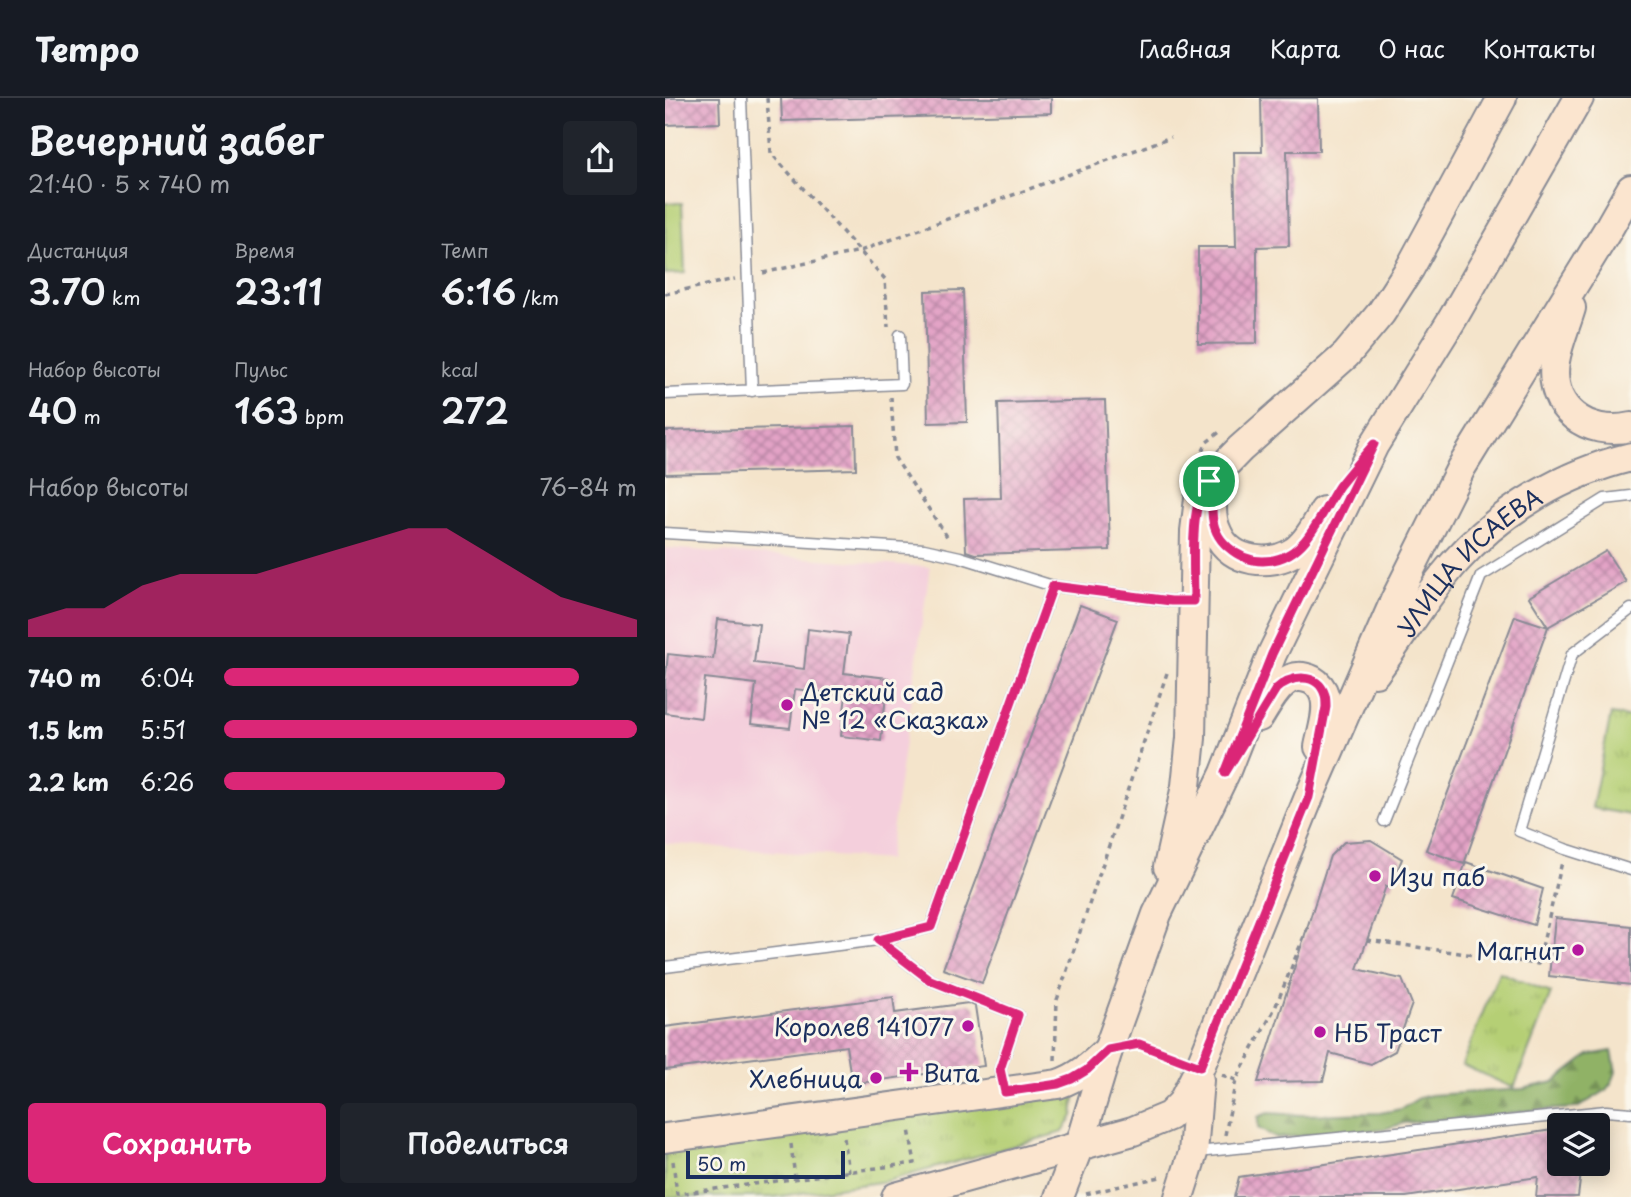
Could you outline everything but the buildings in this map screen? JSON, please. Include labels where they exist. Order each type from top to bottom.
[{"type":"main road","points":[[1157,914],[1186,786],[1190,750],[1195,531],[1199,499],[1209,481],[1240,449],[1346,355],[1381,313],[1410,268],[1502,98]]},
{"type":"main road","points":[[1072,1196],[1079,1146],[1108,1050],[1157,914],[1225,773],[1272,654],[1374,444],[1468,292],[1579,98]]},
{"type":"main road","points":[[896,1197],[1133,1131],[1169,1116],[1182,1102],[1200,1067],[1309,797],[1395,600],[1461,468],[1631,189]]},
{"type":"main road","points":[[1581,272],[1555,361],[1557,391],[1565,406],[1579,420],[1595,429],[1616,431],[1631,427]]},
{"type":"main road","points":[[1218,472],[1211,508],[1219,537],[1240,555],[1256,561],[1271,561],[1283,558],[1304,543],[1340,485],[1374,444]]},
{"type":"main road","name":"УЛИЦА ИСАЕВА","points":[[1345,715],[1438,584],[1458,559],[1481,537],[1504,517],[1569,477],[1631,457]]},
{"type":"main road","points":[[1225,773],[1276,689],[1293,678],[1303,677],[1320,686],[1325,695],[1326,707],[1309,797]]},
{"type":"main road","points":[[665,1138],[1058,1084],[1087,1070],[1108,1050]]},
{"type":"main road","points":[[1179,1197],[1191,1162],[1200,1067]]},
{"type":"lane","points":[[741,98],[753,391]]},
{"type":"lane","points":[[665,394],[902,384],[900,335]]},
{"type":"lane","points":[[1384,821],[1481,576],[1605,499],[1631,496]]},
{"type":"lane","points":[[665,533],[923,549],[1053,586],[1171,601],[1194,601]]},
{"type":"lane","points":[[665,967],[878,940],[931,927],[1053,586]]},
{"type":"lane","points":[[1631,609],[1572,654],[1518,831],[1631,870]]},
{"type":"lane","points":[[878,940],[930,980],[1018,1015],[1000,1069],[1005,1092]]},
{"type":"lane","points":[[1191,1162],[1222,1150],[1606,1111],[1631,1113]]},
{"type":"path","points":[[768,98],[771,153],[885,279],[888,332]]},
{"type":"path","points":[[665,294],[860,251],[1171,137]]},
{"type":"path","points":[[891,385],[895,458],[961,558]]},
{"type":"path","points":[[1367,940],[1538,964],[1565,849]]},
{"type":"path","points":[[1222,1150],[1236,1080],[1275,1008],[1309,924]]},
{"type":"path","points":[[1108,1050],[1139,1044],[1236,1080]]},
{"type":"path","points":[[665,1167],[673,1166],[677,1194],[915,1163],[905,1106]]},
{"type":"path","points":[[844,1136],[849,1172]]},
{"type":"path","points":[[791,1142],[795,1179]]},
{"type":"path","points":[[1072,1196],[1191,1162]]},
{"type":"shaded area","name":"Детский сад № 12 «Сказка»","points":[[665,548],[930,567],[888,860],[665,843]]},
{"type":"green space","points":[[665,203],[682,203],[685,273],[665,274]]},
{"type":"green space","points":[[1611,714],[1631,718],[1631,815],[1592,808]]},
{"type":"green space","points":[[1499,972],[1551,993],[1514,1088],[1462,1065]]},
{"type":"green space","points":[[1612,1051],[1616,1072],[1612,1082],[1605,1091],[1577,1108],[1523,1111],[1404,1123],[1385,1129],[1276,1138],[1258,1128],[1258,1117],[1268,1113],[1380,1113],[1401,1109],[1419,1098],[1431,1095],[1522,1089],[1554,1082],[1589,1055]]},
{"type":"green space","points":[[1058,1094],[1075,1098],[1073,1116],[1063,1132],[887,1181],[773,1197],[665,1197],[665,1147]]},
{"type":"place","name":"Детский сад № 12 «Сказка»","points":[[787,705]]},
{"type":"place","name":"Изи паб","points":[[1375,876]]},
{"type":"place","name":"Магнит","points":[[1578,950]]},
{"type":"place","name":"Королев 141077","points":[[968,1026]]},
{"type":"place","name":"НБ Траст","points":[[1320,1032]]},
{"type":"place","name":"Вита","points":[[909,1072]]},
{"type":"place","name":"Хлебница","points":[[876,1078]]},
{"type":"route","points":[[1374,444],[1272,654],[1225,773],[1276,689],[1293,678],[1303,677],[1320,686],[1325,695],[1326,707],[1309,797],[1200,1067],[1139,1044],[1108,1050],[1087,1070],[1072,1079],[1058,1084],[1005,1092],[1000,1069],[1018,1015],[930,980],[878,940],[931,927],[1053,586],[1171,601],[1194,601],[1197,512],[1199,499],[1209,481],[1218,472],[1211,508],[1219,537],[1240,555],[1256,561],[1271,561],[1283,558],[1304,543],[1340,485],[1374,444]]}]
